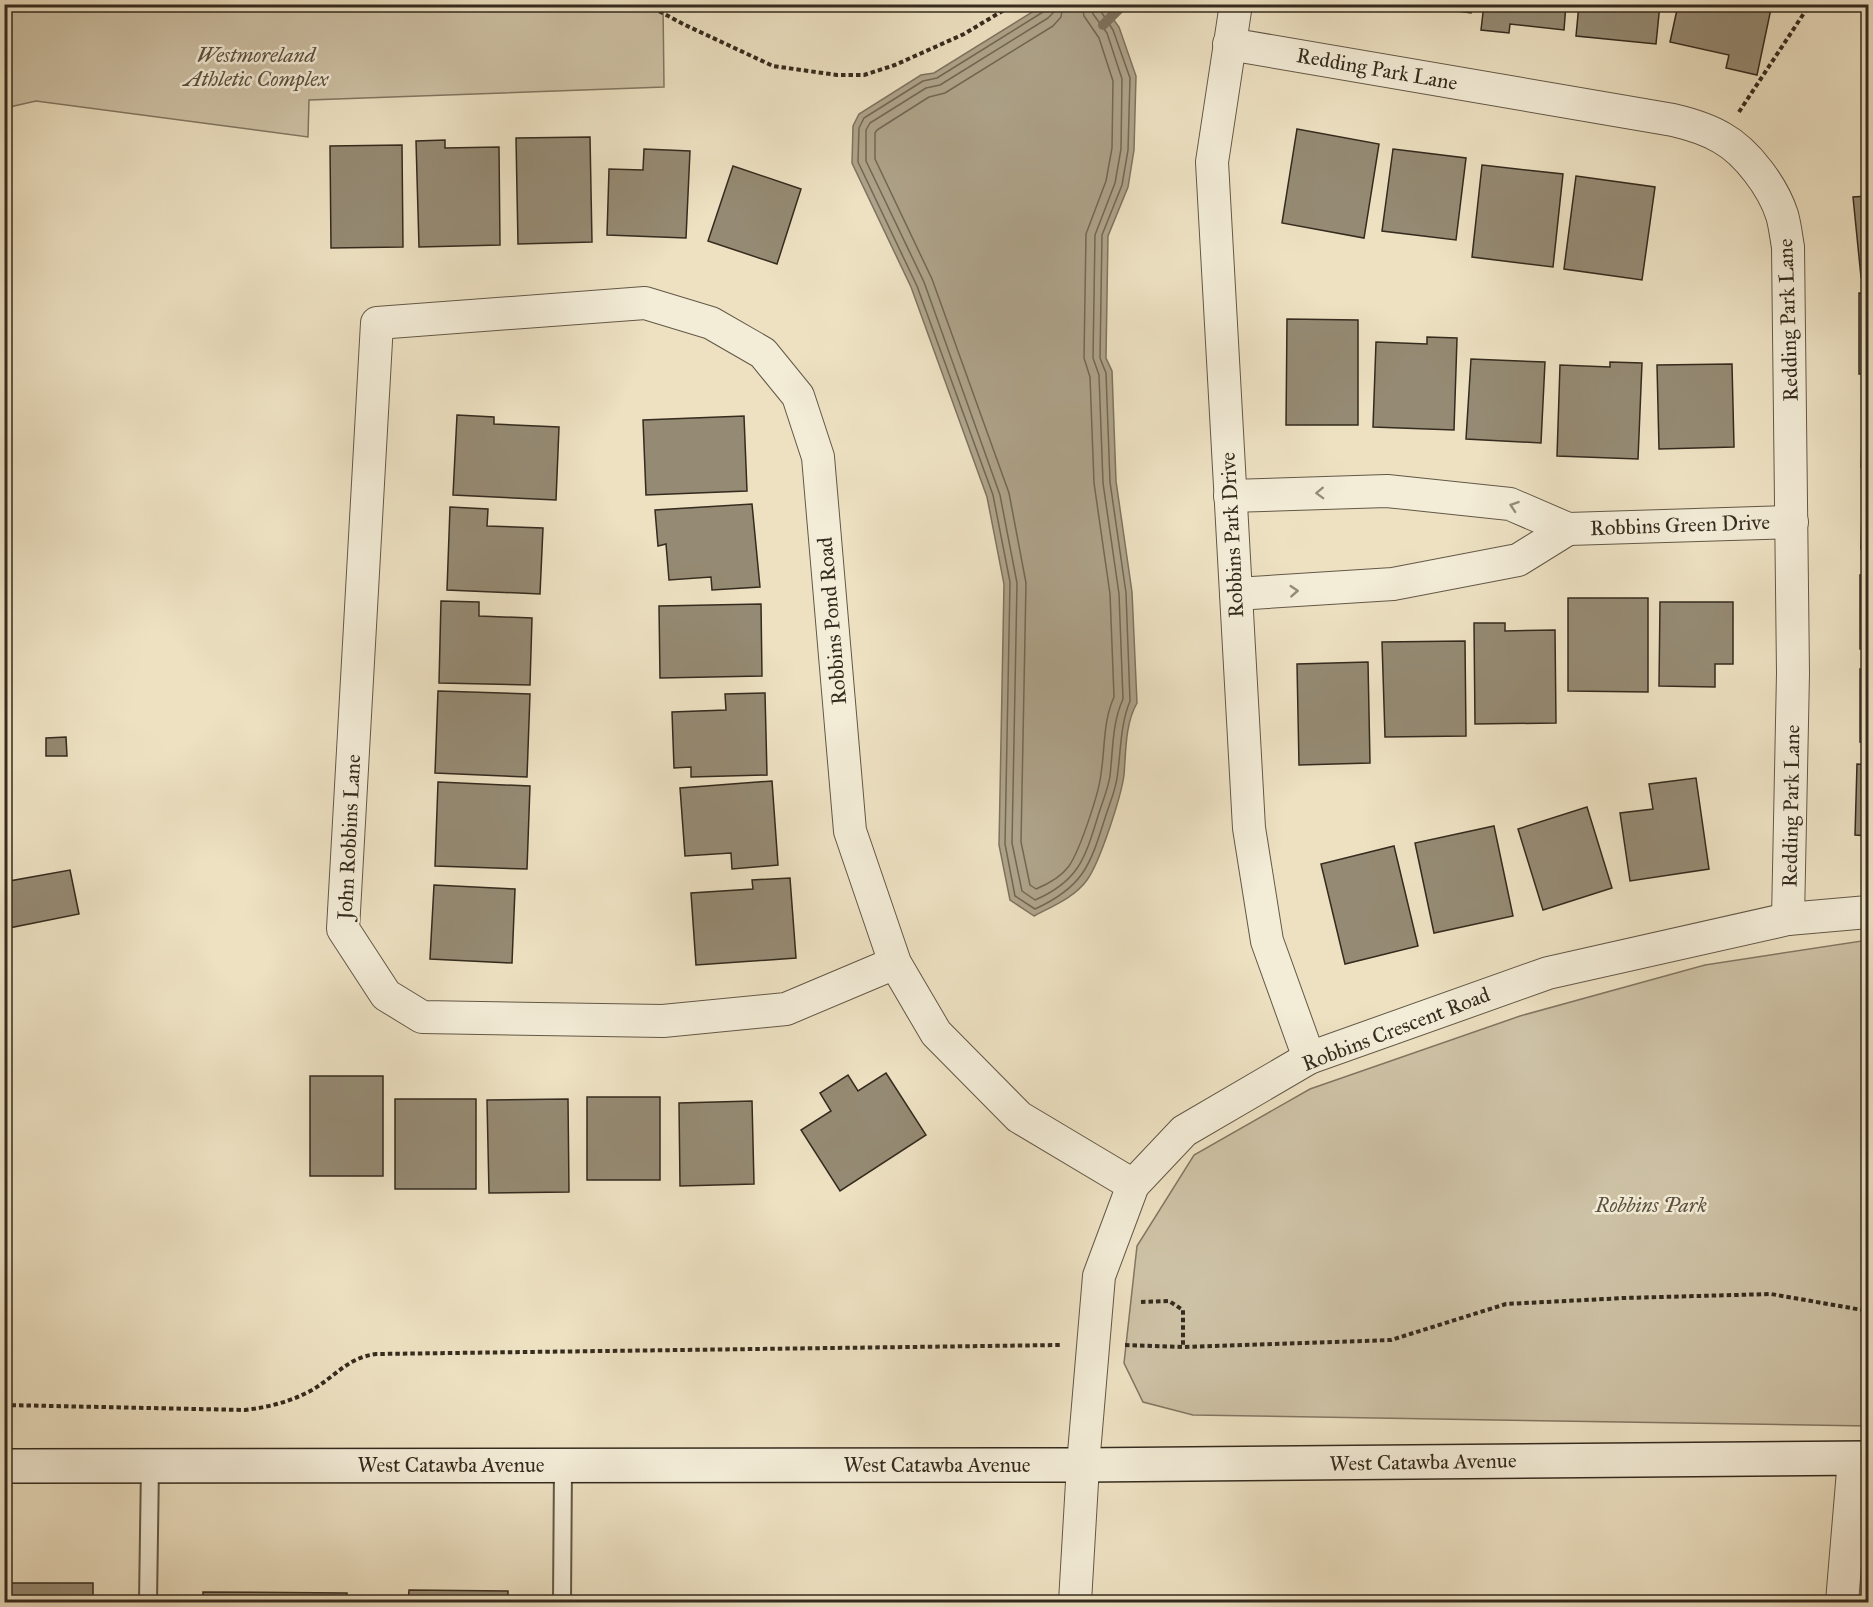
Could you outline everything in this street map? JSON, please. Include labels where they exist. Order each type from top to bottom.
[{"type":"main road","name":"West Catawba Avenue","points":[[4,1466],[1083,1465],[1861,1458]]},
{"type":"street","name":"Robbins Park Drive","points":[[1236,4],[1212,162],[1249,828],[1267,941],[1309,1058]]},
{"type":"street","name":"Redding Park Lane","points":[[1229,44],[1673,120],[1699,127],[1723,138],[1745,155],[1765,181],[1782,213],[1788,247],[1793,673],[1788,919]]},
{"type":"street","name":"Robbins Pond Road","points":[[377,323],[645,303],[711,323],[763,353],[798,396],[818,457],[850,831],[895,963],[936,1033],[1019,1117],[1133,1185]]},
{"type":"street","name":"John Robbins Lane","points":[[377,323],[344,929],[386,995],[422,1017],[663,1021],[786,1009],[895,963]]},
{"type":"street","name":"Robbins Green Drive","points":[[1230,496],[1387,490],[1510,504],[1568,529],[1792,522]]},
{"type":"street","name":"Robbins Green Drive","points":[[1236,594],[1394,584],[1518,560],[1568,529]]},
{"type":"street","name":"Robbins Crescent Road","points":[[1075,1602],[1083,1465],[1099,1276],[1133,1185],[1184,1131],[1309,1058],[1548,973],[1788,919],[1869,912]]},
{"type":"street","points":[[1842,1602],[1861,1458]]},
{"type":"lane","points":[[148,1602],[150,1465]]},
{"type":"lane","points":[[562,1602],[563,1465]]},
{"type":"path","points":[[646,4],[773,66],[837,75],[864,75],[895,65],[964,34],[1014,4]]},
{"type":"path","points":[[1723,138],[1810,4]]},
{"type":"path","points":[[4,1405],[245,1410],[267,1407],[287,1402],[313,1389],[351,1360],[376,1354],[1094,1344],[1183,1347],[1391,1340],[1506,1304],[1612,1298],[1771,1294],[1869,1311]]},
{"type":"path","points":[[1141,1302],[1169,1301],[1183,1310],[1183,1347]]},
{"type":"green space","name":"Westmoreland Athletic Complex","points":[[4,5],[663,5],[664,87],[309,100],[308,137],[36,101],[5,108]]},
{"type":"green space","name":"Robbins Park","points":[[1868,940],[1868,1426],[1193,1415],[1143,1402],[1124,1363],[1137,1246],[1194,1155],[1310,1089],[1520,1016],[1705,965]]},
{"type":"water","points":[[1045,4],[1103,5],[1119,27],[1136,76],[1134,150],[1128,187],[1108,236],[1106,358],[1112,371],[1116,481],[1132,592],[1137,703],[1128,729],[1124,775],[1119,798],[1104,845],[1092,871],[1076,891],[1063,901],[1034,916],[1010,900],[999,845],[1004,584],[987,497],[911,287],[852,163],[853,126],[859,114],[921,75],[934,73]]},
{"type":"building","points":[[1407,4],[1472,4],[1471,13]]},
{"type":"building","points":[[1484,4],[1566,4],[1564,30],[1510,24],[1509,33],[1481,30]]},
{"type":"building","points":[[1579,4],[1660,4],[1656,44],[1576,36]]},
{"type":"building","points":[[1691,4],[1772,4],[1757,75],[1726,68],[1729,55],[1670,42],[1678,5],[1690,8]]},
{"type":"building","points":[[1297,129],[1379,144],[1364,238],[1282,223]]},
{"type":"building","points":[[590,137],[592,242],[518,244],[516,138]]},
{"type":"building","points":[[445,140],[445,148],[499,147],[500,245],[419,247],[416,141]]},
{"type":"building","points":[[402,145],[403,247],[331,248],[330,146]]},
{"type":"building","points":[[644,149],[690,151],[686,238],[607,235],[609,169],[643,170]]},
{"type":"building","points":[[1393,149],[1466,158],[1456,240],[1382,231]]},
{"type":"building","points":[[1482,165],[1563,174],[1553,267],[1472,257]]},
{"type":"building","points":[[733,166],[801,189],[777,264],[708,241]]},
{"type":"building","points":[[1576,176],[1655,187],[1642,280],[1564,269]]},
{"type":"building","points":[[1868,196],[1868,276],[1861,277],[1853,197]]},
{"type":"building","points":[[1859,293],[1868,294],[1868,374],[1859,374]]},
{"type":"building","points":[[1287,319],[1358,320],[1358,425],[1286,425]]},
{"type":"building","points":[[1427,337],[1457,338],[1454,430],[1373,427],[1376,342],[1427,344]]},
{"type":"building","points":[[1471,359],[1545,362],[1541,443],[1466,439]]},
{"type":"building","points":[[1610,362],[1642,363],[1638,459],[1557,456],[1560,365],[1610,367]]},
{"type":"building","points":[[1732,364],[1734,447],[1659,449],[1657,365]]},
{"type":"building","points":[[1864,385],[1868,385],[1868,467],[1861,467]]},
{"type":"building","points":[[457,415],[494,417],[494,424],[559,427],[556,500],[453,495]]},
{"type":"building","points":[[744,416],[747,491],[646,495],[643,420]]},
{"type":"building","points":[[1863,477],[1868,477],[1868,549],[1861,549]]},
{"type":"building","points":[[752,504],[760,587],[712,590],[711,577],[669,580],[666,544],[658,546],[655,510]]},
{"type":"building","points":[[450,507],[488,509],[487,526],[543,528],[540,594],[447,590]]},
{"type":"building","points":[[1860,575],[1868,575],[1868,649],[1860,649]]},
{"type":"building","points":[[1568,598],[1648,598],[1648,692],[1568,691]]},
{"type":"building","points":[[441,601],[479,602],[479,616],[532,618],[530,685],[439,683]]},
{"type":"building","points":[[1660,602],[1733,602],[1733,664],[1715,664],[1715,687],[1659,686]]},
{"type":"building","points":[[761,604],[762,676],[660,678],[659,606]]},
{"type":"building","points":[[1474,623],[1505,623],[1505,631],[1555,630],[1556,723],[1475,724]]},
{"type":"building","points":[[1465,641],[1466,736],[1385,737],[1382,642]]},
{"type":"building","points":[[1368,662],[1370,763],[1299,765],[1297,664]]},
{"type":"building","points":[[1860,669],[1868,669],[1868,742],[1860,742]]},
{"type":"building","points":[[438,691],[530,694],[527,777],[435,773]]},
{"type":"building","points":[[765,693],[767,775],[691,777],[691,767],[674,768],[672,712],[726,710],[725,694]]},
{"type":"building","points":[[66,737],[67,756],[46,756],[46,738]]},
{"type":"building","points":[[1857,764],[1868,765],[1868,836],[1855,835]]},
{"type":"building","points":[[1696,778],[1709,869],[1630,881],[1620,813],[1653,809],[1649,784]]},
{"type":"building","points":[[772,781],[778,865],[732,869],[731,853],[685,856],[680,788]]},
{"type":"building","points":[[438,782],[530,786],[527,869],[435,866]]},
{"type":"building","points":[[1587,807],[1612,888],[1543,910],[1518,829]]},
{"type":"building","points":[[1494,826],[1513,916],[1434,933],[1415,843]]},
{"type":"building","points":[[1394,846],[1418,946],[1345,964],[1321,864]]},
{"type":"building","points":[[70,870],[79,914],[4,929],[4,882]]},
{"type":"building","points":[[790,878],[796,958],[696,965],[691,893],[753,889],[752,880]]},
{"type":"building","points":[[434,885],[515,889],[512,963],[430,959]]},
{"type":"building","points":[[886,1073],[926,1135],[840,1191],[801,1130],[831,1111],[820,1093],[848,1075],[858,1091]]},
{"type":"building","points":[[310,1076],[383,1076],[383,1176],[310,1176]]},
{"type":"building","points":[[587,1097],[660,1097],[660,1180],[587,1180]]},
{"type":"building","points":[[395,1099],[476,1099],[476,1189],[395,1189]]},
{"type":"building","points":[[568,1099],[569,1192],[489,1193],[487,1100]]},
{"type":"building","points":[[752,1101],[754,1184],[680,1186],[679,1103]]},
{"type":"building","points":[[4,1583],[93,1583],[93,1602],[4,1602]]},
{"type":"building","points":[[409,1590],[508,1591],[508,1602],[408,1602]]},
{"type":"building","points":[[203,1592],[347,1593],[347,1602],[203,1602]]},
{"type":"waterway","points":[[1103,25],[1124,4]]}]
